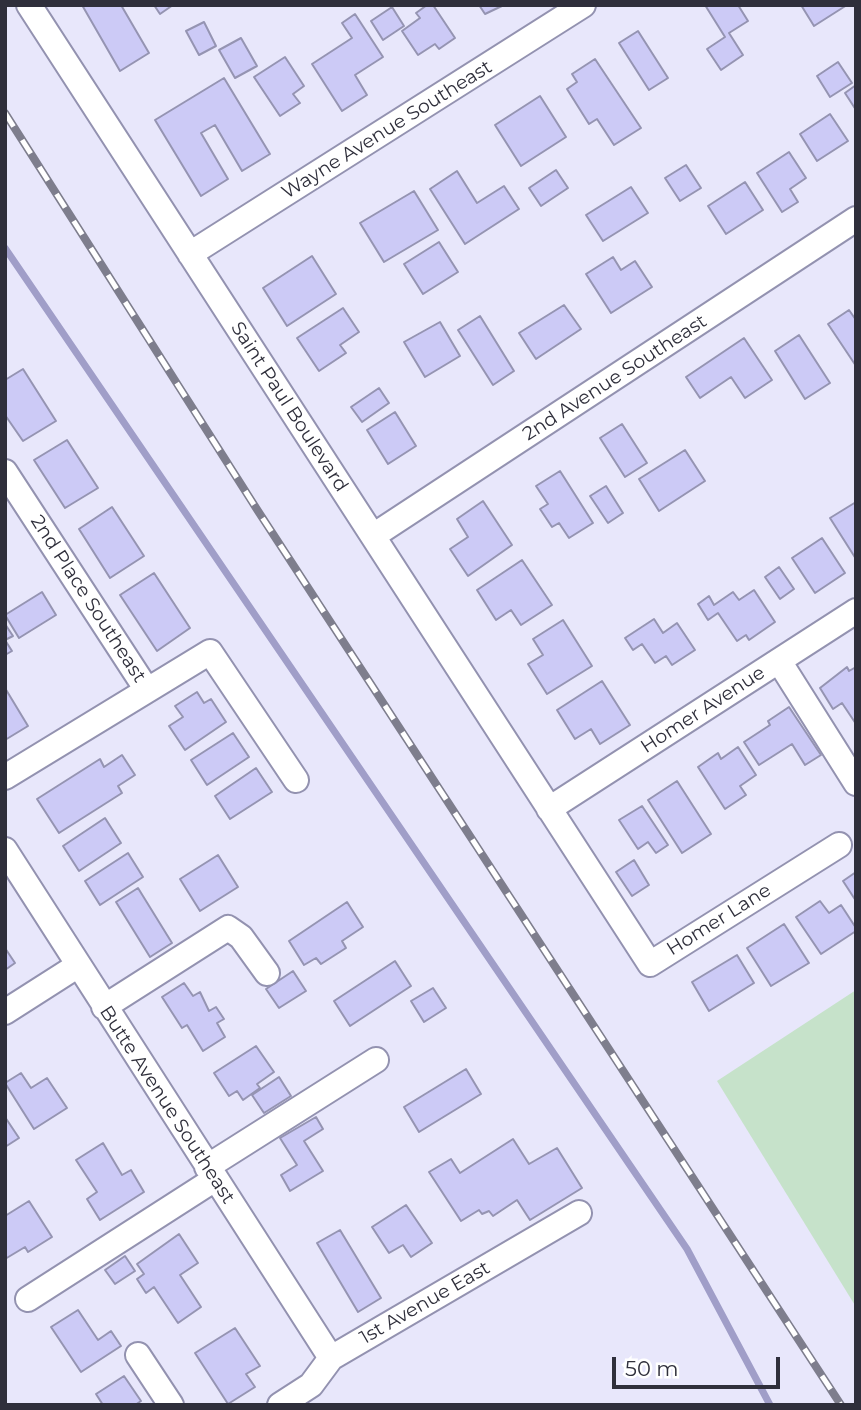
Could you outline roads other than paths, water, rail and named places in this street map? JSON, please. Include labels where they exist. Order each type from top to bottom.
[{"type":"street","name":"Saint Paul Boulevard","points":[[29,5],[550,809]]},
{"type":"street","name":"Wayne Avenue Southeast","points":[[190,254],[583,5]]},
{"type":"street","name":"2nd Avenue Southeast","points":[[373,536],[856,219]]},
{"type":"street","name":"2nd Place Southeast","points":[[5,472],[147,690]]},
{"type":"street","name":"Homer Avenue","points":[[550,809],[856,611]]},
{"type":"street","points":[[5,777],[210,652],[296,780]]},
{"type":"street","points":[[779,661],[856,783]]},
{"type":"street","name":"Homer Lane","points":[[550,809],[650,964],[839,845]]},
{"type":"street","name":"Butte Avenue Southeast","points":[[5,850],[331,1358]]},
{"type":"street","points":[[104,1007],[228,928],[241,937],[267,973]]},
{"type":"street","points":[[5,1012],[78,966]]},
{"type":"street","points":[[28,1299],[376,1060]]},
{"type":"street","name":"1st Avenue East","points":[[280,1405],[311,1385],[331,1358],[579,1213]]},
{"type":"street","points":[[138,1355],[171,1405]]},
{"type":"waterway","points":[[5,248],[687,1249],[770,1405]]},
{"type":"railway","points":[[5,113],[258,511],[841,1405]]}]
